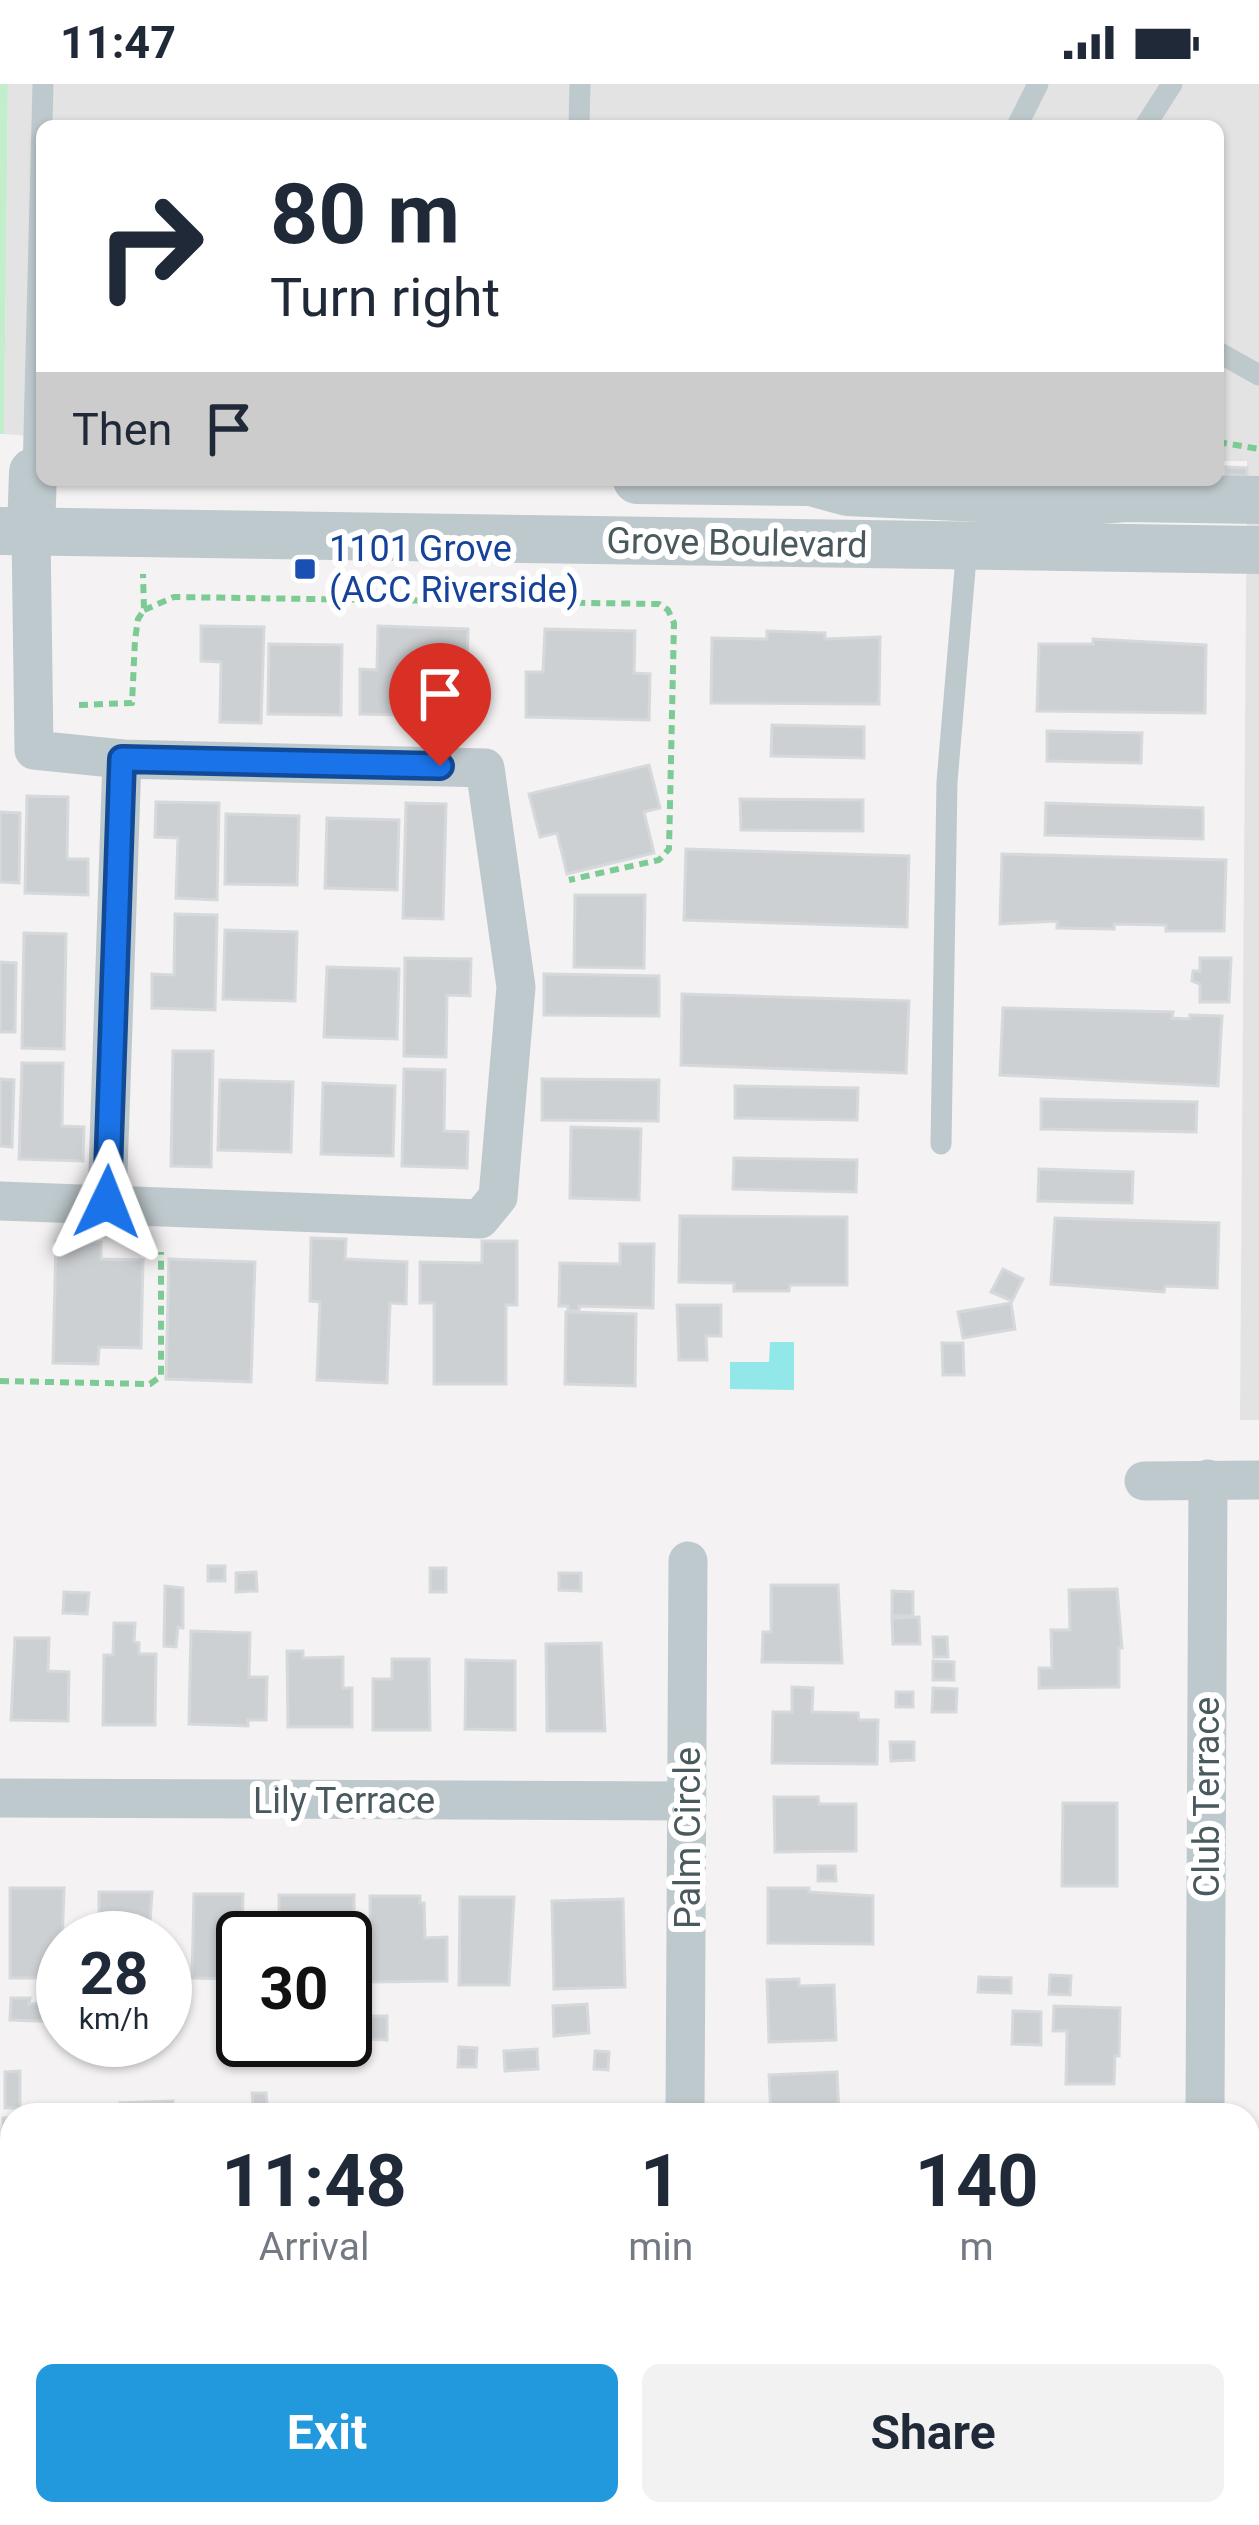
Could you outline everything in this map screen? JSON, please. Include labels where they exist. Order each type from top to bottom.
[{"type":"street","points":[[0,1201],[480,1219],[498,1197],[516,988],[485,767],[122,759],[17,750],[16,531],[25,473]]},
{"type":"street","name":"Grove Boulevard","points":[[826,486],[848,492],[968,488],[1070,502],[1259,500]]},
{"type":"street","points":[[967,546],[968,488]]},
{"type":"street","name":"Grove Boulevard","points":[[16,531],[1259,550]]},
{"type":"street","points":[[107,1202],[122,759]]},
{"type":"street","name":"Club Terrace","points":[[1204,2103],[1208,1479]]},
{"type":"street","points":[[1144,1480],[1259,1480]]},
{"type":"street","name":"Palm Circle","points":[[685,2103],[688,1561]]},
{"type":"street","name":"Lily Terrace","points":[[0,1798],[687,1801]]},
{"type":"lane","points":[[41,120],[43,84]]},
{"type":"lane","points":[[579,120],[580,84]]},
{"type":"lane","points":[[1020,120],[1038,84]]},
{"type":"lane","points":[[1149,120],[1172,84]]},
{"type":"lane","points":[[25,473],[36,235]]},
{"type":"lane","points":[[1224,354],[1256,367]]},
{"type":"lane","points":[[941,1144],[947,782],[967,546]]},
{"type":"path","points":[[1224,443],[1259,448]]},
{"type":"path","points":[[142,564],[144,610]]},
{"type":"path","points":[[80,705],[132,704],[137,619],[144,610],[174,597],[659,604],[674,623],[669,849],[659,860],[569,880]]},
{"type":"path","points":[[0,1381],[158,1381],[161,1252]]},
{"type":"shaded area","points":[[8,84],[1259,84],[1259,1420],[1240,1420],[1247,461],[1224,461],[1224,120],[36,120],[36,437],[4,434]]},
{"type":"green space","points":[[0,84],[8,84],[4,434],[0,434]]},
{"type":"water","points":[[770,1342],[794,1342],[794,1390],[730,1389],[730,1362],[769,1362]]},
{"type":"building","points":[[1226,467],[1247,468],[1247,476],[1226,475]]},
{"type":"building","points":[[201,626],[264,627],[261,723],[220,722],[221,662],[201,661]]},
{"type":"building","points":[[378,626],[468,629],[467,671],[484,671],[483,717],[360,714],[360,669],[377,670]]},
{"type":"building","points":[[545,629],[635,631],[634,673],[650,674],[649,720],[526,717],[526,672],[543,672]]},
{"type":"building","points":[[767,631],[825,633],[825,639],[880,637],[879,704],[711,703],[712,638],[767,639]]},
{"type":"building","points":[[1093,639],[1206,645],[1205,713],[1037,711],[1039,644],[1093,644]]},
{"type":"building","points":[[269,644],[342,645],[341,715],[268,714]]},
{"type":"building","points":[[772,725],[864,727],[864,758],[771,756]]},
{"type":"building","points":[[1047,731],[1142,733],[1141,763],[1047,761]]},
{"type":"building","points":[[649,765],[660,808],[644,812],[654,853],[567,874],[557,833],[540,837],[529,794]]},
{"type":"building","points":[[27,796],[68,797],[67,859],[88,859],[88,895],[25,893]]},
{"type":"building","points":[[740,799],[863,800],[863,831],[741,830]]},
{"type":"building","points":[[156,802],[219,803],[217,900],[176,898],[178,838],[155,837]]},
{"type":"building","points":[[406,803],[446,804],[443,919],[403,918]]},
{"type":"building","points":[[1046,803],[1203,808],[1203,839],[1045,835]]},
{"type":"building","points":[[0,812],[20,813],[19,883],[0,882]]},
{"type":"building","points":[[226,814],[299,816],[297,885],[225,884]]},
{"type":"building","points":[[327,818],[399,820],[397,890],[325,888]]},
{"type":"building","points":[[686,849],[909,856],[907,927],[684,920]]},
{"type":"building","points":[[1002,854],[1226,860],[1224,931],[1166,931],[1166,925],[1114,924],[1114,929],[1057,928],[1057,921],[1000,924]]},
{"type":"building","points":[[575,895],[645,895],[644,968],[574,967]]},
{"type":"building","points":[[175,914],[217,915],[215,1010],[152,1008],[152,974],[174,975]]},
{"type":"building","points":[[225,930],[297,932],[295,1001],[223,999]]},
{"type":"building","points":[[24,933],[66,934],[64,1049],[22,1048]]},
{"type":"building","points":[[405,958],[471,959],[470,996],[447,995],[446,1057],[404,1056]]},
{"type":"building","points":[[1200,958],[1231,958],[1229,1002],[1200,1002],[1200,984],[1192,981],[1193,971],[1200,971]]},
{"type":"building","points":[[0,962],[16,963],[15,1032],[0,1032]]},
{"type":"building","points":[[327,967],[399,969],[397,1039],[324,1037]]},
{"type":"building","points":[[544,974],[659,976],[659,1016],[544,1015]]},
{"type":"building","points":[[682,994],[909,1001],[906,1073],[681,1065]]},
{"type":"building","points":[[1003,1008],[1173,1012],[1172,1018],[1190,1019],[1190,1015],[1222,1016],[1218,1086],[1000,1075]]},
{"type":"building","points":[[173,1051],[213,1051],[211,1167],[171,1166]]},
{"type":"building","points":[[22,1063],[63,1063],[62,1126],[84,1127],[83,1161],[19,1159]]},
{"type":"building","points":[[404,1069],[445,1070],[444,1131],[468,1132],[467,1168],[402,1166]]},
{"type":"building","points":[[0,1079],[14,1080],[12,1147],[0,1146]]},
{"type":"building","points":[[542,1079],[659,1080],[658,1121],[542,1120]]},
{"type":"building","points":[[220,1080],[293,1082],[291,1152],[218,1150]]},
{"type":"building","points":[[323,1083],[395,1086],[393,1156],[321,1154]]},
{"type":"building","points":[[735,1086],[858,1088],[857,1120],[735,1118]]},
{"type":"building","points":[[1041,1099],[1197,1102],[1196,1132],[1041,1129]]},
{"type":"building","points":[[571,1127],[641,1129],[639,1200],[570,1198]]},
{"type":"building","points":[[734,1158],[857,1160],[856,1192],[733,1189]]},
{"type":"building","points":[[1039,1169],[1133,1172],[1132,1203],[1038,1201]]},
{"type":"building","points":[[680,1216],[847,1217],[847,1285],[734,1291],[734,1283],[679,1282]]},
{"type":"building","points":[[1055,1218],[1219,1223],[1217,1288],[1165,1286],[1164,1292],[1051,1284]]},
{"type":"building","points":[[311,1238],[346,1239],[345,1259],[407,1262],[406,1304],[390,1303],[387,1383],[317,1380],[320,1302],[310,1301]]},
{"type":"building","points":[[56,1241],[101,1242],[101,1259],[143,1260],[141,1348],[99,1347],[98,1364],[53,1363]]},
{"type":"building","points":[[482,1241],[517,1241],[517,1305],[506,1305],[506,1384],[434,1384],[434,1303],[420,1303],[420,1262],[482,1263]]},
{"type":"building","points":[[620,1244],[654,1244],[653,1308],[579,1306],[579,1311],[568,1311],[568,1306],[559,1306],[560,1263],[620,1264]]},
{"type":"building","points":[[169,1259],[255,1262],[251,1382],[166,1379]]},
{"type":"building","points":[[1003,1269],[1023,1279],[1012,1301],[991,1292]]},
{"type":"building","points":[[1011,1303],[1015,1329],[963,1338],[958,1312]]},
{"type":"building","points":[[677,1305],[721,1305],[721,1336],[706,1336],[707,1360],[679,1360]]},
{"type":"building","points":[[566,1312],[636,1314],[635,1386],[565,1384]]},
{"type":"building","points":[[942,1343],[963,1343],[964,1375],[943,1375]]},
{"type":"building","points":[[208,1566],[225,1566],[225,1581],[208,1581]]},
{"type":"building","points":[[430,1568],[446,1568],[446,1592],[430,1592]]},
{"type":"building","points":[[256,1572],[257,1591],[236,1592],[236,1573]]},
{"type":"building","points":[[559,1573],[581,1573],[581,1591],[559,1590]]},
{"type":"building","points":[[771,1585],[838,1585],[842,1663],[762,1662],[763,1632],[771,1632]]},
{"type":"building","points":[[165,1586],[183,1588],[183,1628],[178,1627],[176,1647],[164,1646]]},
{"type":"building","points":[[1117,1589],[1122,1648],[1119,1687],[1039,1688],[1039,1668],[1052,1668],[1051,1630],[1070,1630],[1069,1590]]},
{"type":"building","points":[[892,1591],[913,1592],[913,1616],[892,1616]]},
{"type":"building","points":[[64,1592],[89,1593],[87,1614],[63,1613]]},
{"type":"building","points":[[919,1617],[920,1644],[893,1644],[892,1618]]},
{"type":"building","points":[[114,1623],[135,1623],[139,1654],[156,1654],[155,1725],[103,1725],[104,1655],[113,1655]]},
{"type":"building","points":[[191,1631],[250,1633],[249,1677],[267,1677],[266,1720],[248,1720],[248,1726],[189,1724]]},
{"type":"building","points":[[933,1637],[947,1637],[948,1657],[934,1657]]},
{"type":"building","points":[[15,1638],[49,1638],[48,1671],[69,1672],[68,1721],[11,1720]]},
{"type":"building","points":[[601,1643],[605,1731],[547,1731],[546,1644]]},
{"type":"building","points":[[287,1651],[303,1651],[303,1658],[343,1657],[343,1688],[352,1688],[352,1727],[288,1727]]},
{"type":"building","points":[[392,1659],[429,1659],[430,1730],[373,1730],[373,1679],[392,1679]]},
{"type":"building","points":[[466,1660],[515,1661],[515,1730],[465,1729]]},
{"type":"building","points":[[933,1661],[954,1662],[954,1680],[933,1680]]},
{"type":"building","points":[[792,1687],[813,1688],[812,1712],[858,1713],[859,1720],[878,1720],[877,1764],[772,1763],[773,1712],[792,1712]]},
{"type":"building","points":[[933,1688],[957,1689],[956,1712],[932,1712]]},
{"type":"building","points":[[896,1692],[913,1692],[913,1707],[896,1707]]},
{"type":"building","points":[[890,1742],[914,1742],[914,1760],[891,1761]]},
{"type":"building","points":[[774,1797],[818,1797],[819,1804],[856,1804],[856,1851],[775,1852]]},
{"type":"building","points":[[1063,1803],[1117,1803],[1117,1886],[1062,1886]]},
{"type":"building","points":[[818,1866],[835,1866],[836,1881],[818,1881]]},
{"type":"building","points":[[10,1888],[64,1888],[63,1911],[36,1911],[36,1978],[10,1978]]},
{"type":"building","points":[[768,1888],[873,1896],[873,1944],[768,1943]]},
{"type":"building","points":[[99,1892],[152,1892],[151,1911],[99,1911]]},
{"type":"building","points":[[194,1894],[243,1894],[243,1911],[216,1911],[216,1978],[192,1978]]},
{"type":"building","points":[[279,1895],[354,1895],[354,1911],[279,1911]]},
{"type":"building","points":[[370,1896],[420,1896],[425,1938],[447,1937],[447,1981],[372,1982]]},
{"type":"building","points":[[460,1897],[514,1897],[509,1985],[459,1985]]},
{"type":"building","points":[[623,1899],[625,1987],[554,1989],[552,1901]]},
{"type":"building","points":[[1050,1975],[1071,1976],[1070,1995],[1049,1994]]},
{"type":"building","points":[[979,1977],[1011,1978],[1011,1993],[978,1992]]},
{"type":"building","points":[[799,1979],[799,1986],[834,1985],[836,2040],[769,2042],[767,1980]]},
{"type":"building","points":[[11,1998],[30,1998],[29,2004],[36,2004],[36,2021],[10,2020]]},
{"type":"building","points":[[587,2004],[589,2033],[554,2036],[553,2006]]},
{"type":"building","points":[[1054,2006],[1120,2008],[1114,2084],[1066,2084],[1067,2031],[1053,2031]]},
{"type":"building","points":[[1013,2011],[1041,2012],[1041,2045],[1012,2044]]},
{"type":"building","points":[[372,2016],[387,2016],[387,2040],[372,2039]]},
{"type":"building","points":[[459,2047],[477,2048],[476,2067],[458,2067]]},
{"type":"building","points":[[537,2049],[538,2069],[505,2071],[504,2051]]},
{"type":"building","points":[[595,2051],[609,2052],[608,2070],[594,2069]]},
{"type":"building","points":[[20,2071],[20,2103],[5,2103],[5,2072]]},
{"type":"building","points":[[837,2072],[838,2103],[770,2103],[769,2075]]},
{"type":"building","points":[[252,2093],[266,2093],[267,2103],[253,2103]]},
{"type":"place","name":"1101 Grove (ACC Riverside)","points":[[305,569]]},
{"type":"route","points":[[107,1202],[122,759],[440,766]]}]
